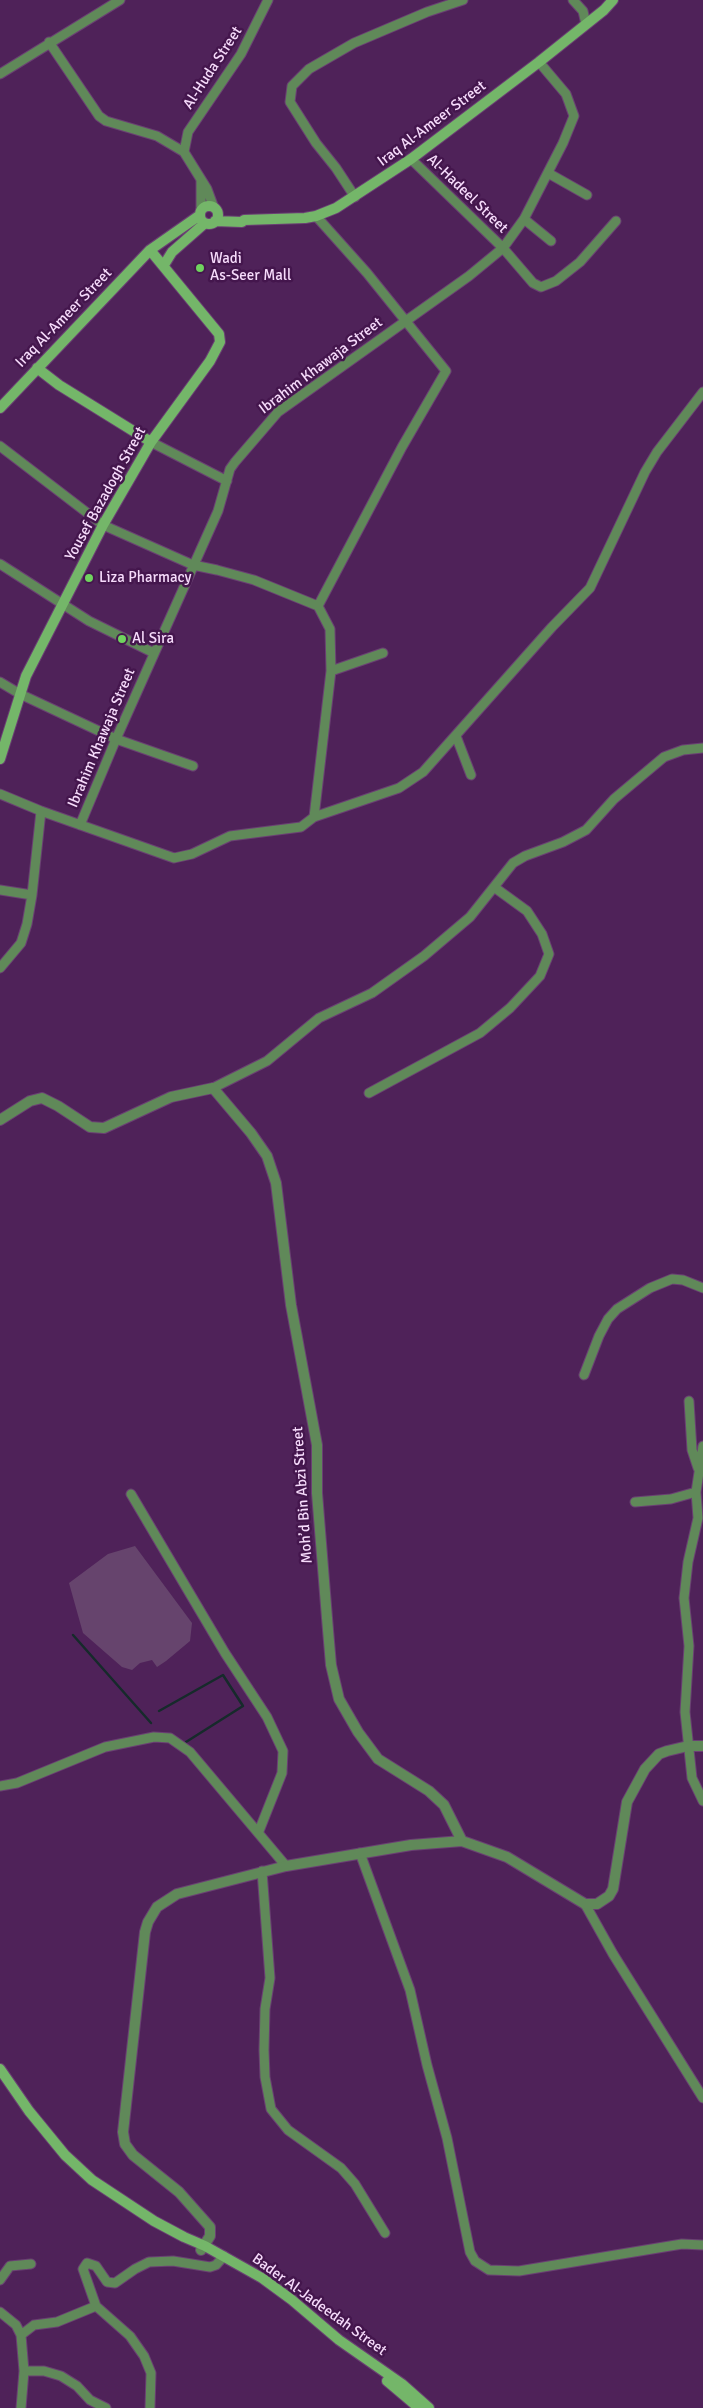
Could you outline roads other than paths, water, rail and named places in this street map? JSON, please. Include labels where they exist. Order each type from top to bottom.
[{"type":"main road","name":"Iraq Al-Ameer Street","points":[[0,408],[150,250],[209,215],[242,222],[244,220],[316,216],[355,197],[412,160],[539,62],[613,0]]},
{"type":"main road","points":[[150,250],[164,265],[172,252],[209,215]]},
{"type":"main road","name":"Yousef Bazadogh Street","points":[[0,759],[20,694],[36,654],[64,604],[103,525],[151,442],[210,361],[221,338],[164,265]]},
{"type":"main road","points":[[37,368],[59,385],[151,442]]},
{"type":"main road","name":"Bader Al-Jadeedah Street","points":[[0,2069],[29,2111],[75,2166],[125,2203],[203,2248],[262,2278],[292,2300],[339,2340],[402,2384],[429,2408]]},
{"type":"main road","name":"Bader Al-Jadeedah Street","points":[[223,2258],[273,2292],[325,2337],[395,2386],[418,2408]]},
{"type":"street","points":[[0,74],[49,42],[120,0]]},
{"type":"street","name":"Al-Huda Street","points":[[184,152],[188,132],[236,62],[268,0]]},
{"type":"street","points":[[355,197],[336,168],[316,143],[290,102],[292,86],[309,69],[354,43],[411,18],[463,0]]},
{"type":"street","points":[[573,0],[582,12],[586,24]]},
{"type":"street","points":[[49,42],[99,116],[106,121],[157,136],[184,152],[210,194],[209,215]]},
{"type":"street","name":"Ibrahim Khawaja Street","points":[[80,825],[116,738],[218,511],[235,462],[278,412],[469,276],[503,248],[524,219],[548,173],[574,116],[566,94],[539,62]]},
{"type":"street","name":"Al-Hadeel Street","points":[[412,160],[503,248],[533,283],[541,287],[546,287],[580,262],[616,221]]},
{"type":"street","points":[[548,173],[587,194]]},
{"type":"street","points":[[316,216],[368,273],[446,371],[398,454],[318,606]]},
{"type":"street","points":[[524,219],[551,241]]},
{"type":"street","points":[[0,794],[41,811],[174,858],[192,854],[230,836],[295,830],[314,817],[387,793],[412,781],[423,772],[552,627],[590,588],[645,472],[657,452],[703,392]]},
{"type":"street","points":[[151,442],[227,481]]},
{"type":"street","points":[[0,446],[103,525],[193,566],[218,570],[254,580],[318,606],[327,621],[332,635],[331,671],[314,817]]},
{"type":"street","points":[[0,564],[98,626],[154,653]]},
{"type":"street","points":[[331,671],[383,653]]},
{"type":"street","points":[[0,682],[20,694],[116,738],[193,766]]},
{"type":"street","points":[[456,736],[471,774]]},
{"type":"street","points":[[0,1120],[30,1102],[42,1098],[90,1127],[104,1128],[171,1097],[213,1088],[267,1061],[319,1018],[372,993],[460,927],[519,859],[586,830],[614,799],[664,758],[683,750],[703,748]]},
{"type":"street","points":[[0,968],[21,943],[32,895],[41,811]]},
{"type":"street","points":[[369,1093],[480,1033],[510,1008],[540,976],[549,954],[542,934],[527,911],[494,887]]},
{"type":"street","points":[[0,890],[32,895]]},
{"type":"street","name":"Moh’d Bin Abzi Street","points":[[213,1088],[258,1142],[270,1162],[276,1183],[290,1305],[317,1445],[317,1493],[327,1618],[332,1665],[339,1698],[358,1732],[378,1759],[429,1791],[444,1804],[462,1841]]},
{"type":"street","points":[[584,1375],[599,1336],[608,1319],[617,1309],[650,1288],[672,1279],[683,1280],[703,1288]]},
{"type":"street","points":[[689,1401],[692,1450],[698,1469]]},
{"type":"street","points":[[703,1446],[696,1492],[698,1518],[688,1562],[684,1598],[688,1646],[685,1712],[688,1746],[692,1778],[703,1801]]},
{"type":"street","points":[[635,1502],[671,1499],[696,1492]]},
{"type":"street","points":[[131,1494],[224,1653],[267,1717],[280,1742],[284,1759],[282,1773],[259,1832]]},
{"type":"street","points":[[0,1786],[17,1783],[105,1747],[141,1739],[164,1737],[178,1742],[190,1752],[286,1866]]},
{"type":"street","points":[[585,1904],[597,1904],[613,1888],[627,1802],[645,1769],[659,1754],[688,1746],[703,1746]]},
{"type":"street","points":[[203,2248],[210,2236],[210,2228],[179,2192],[133,2155],[124,2139],[123,2122],[145,1932],[152,1914],[167,1899],[190,1890],[262,1871],[360,1853],[462,1841],[493,1850],[518,1862],[585,1904],[612,1954],[703,2098]]},
{"type":"street","points":[[360,1853],[410,1990],[427,2066],[447,2138],[470,2252],[475,2260],[489,2270],[519,2271],[662,2246],[682,2244],[703,2245]]},
{"type":"street","points":[[262,1871],[270,1978],[265,2009],[265,2077],[271,2110],[288,2130],[341,2168],[355,2184],[385,2233]]},
{"type":"street","points":[[150,2408],[151,2373],[144,2356],[126,2331],[96,2306],[83,2268],[87,2263],[94,2265],[106,2281],[112,2283],[149,2262],[182,2262],[210,2267],[223,2258]]},
{"type":"street","points":[[0,2280],[10,2266],[31,2264]]},
{"type":"street","points":[[21,2335],[38,2324],[57,2322],[96,2306]]},
{"type":"street","points":[[0,2312],[16,2325],[21,2335],[24,2371],[22,2408]]},
{"type":"street","points":[[24,2371],[44,2371],[62,2376],[77,2386],[90,2400],[106,2408]]},
{"type":"waterway","points":[[73,1635],[151,1723]]},
{"type":"waterway","points":[[159,1711],[223,1675],[243,1706],[186,1742]]},
{"type":"place","name":"Wadi As-Seer Mall","points":[[200,268]]},
{"type":"place","name":"Liza Pharmacy","points":[[89,578]]},
{"type":"place","name":"Al Sira","points":[[122,639]]}]
